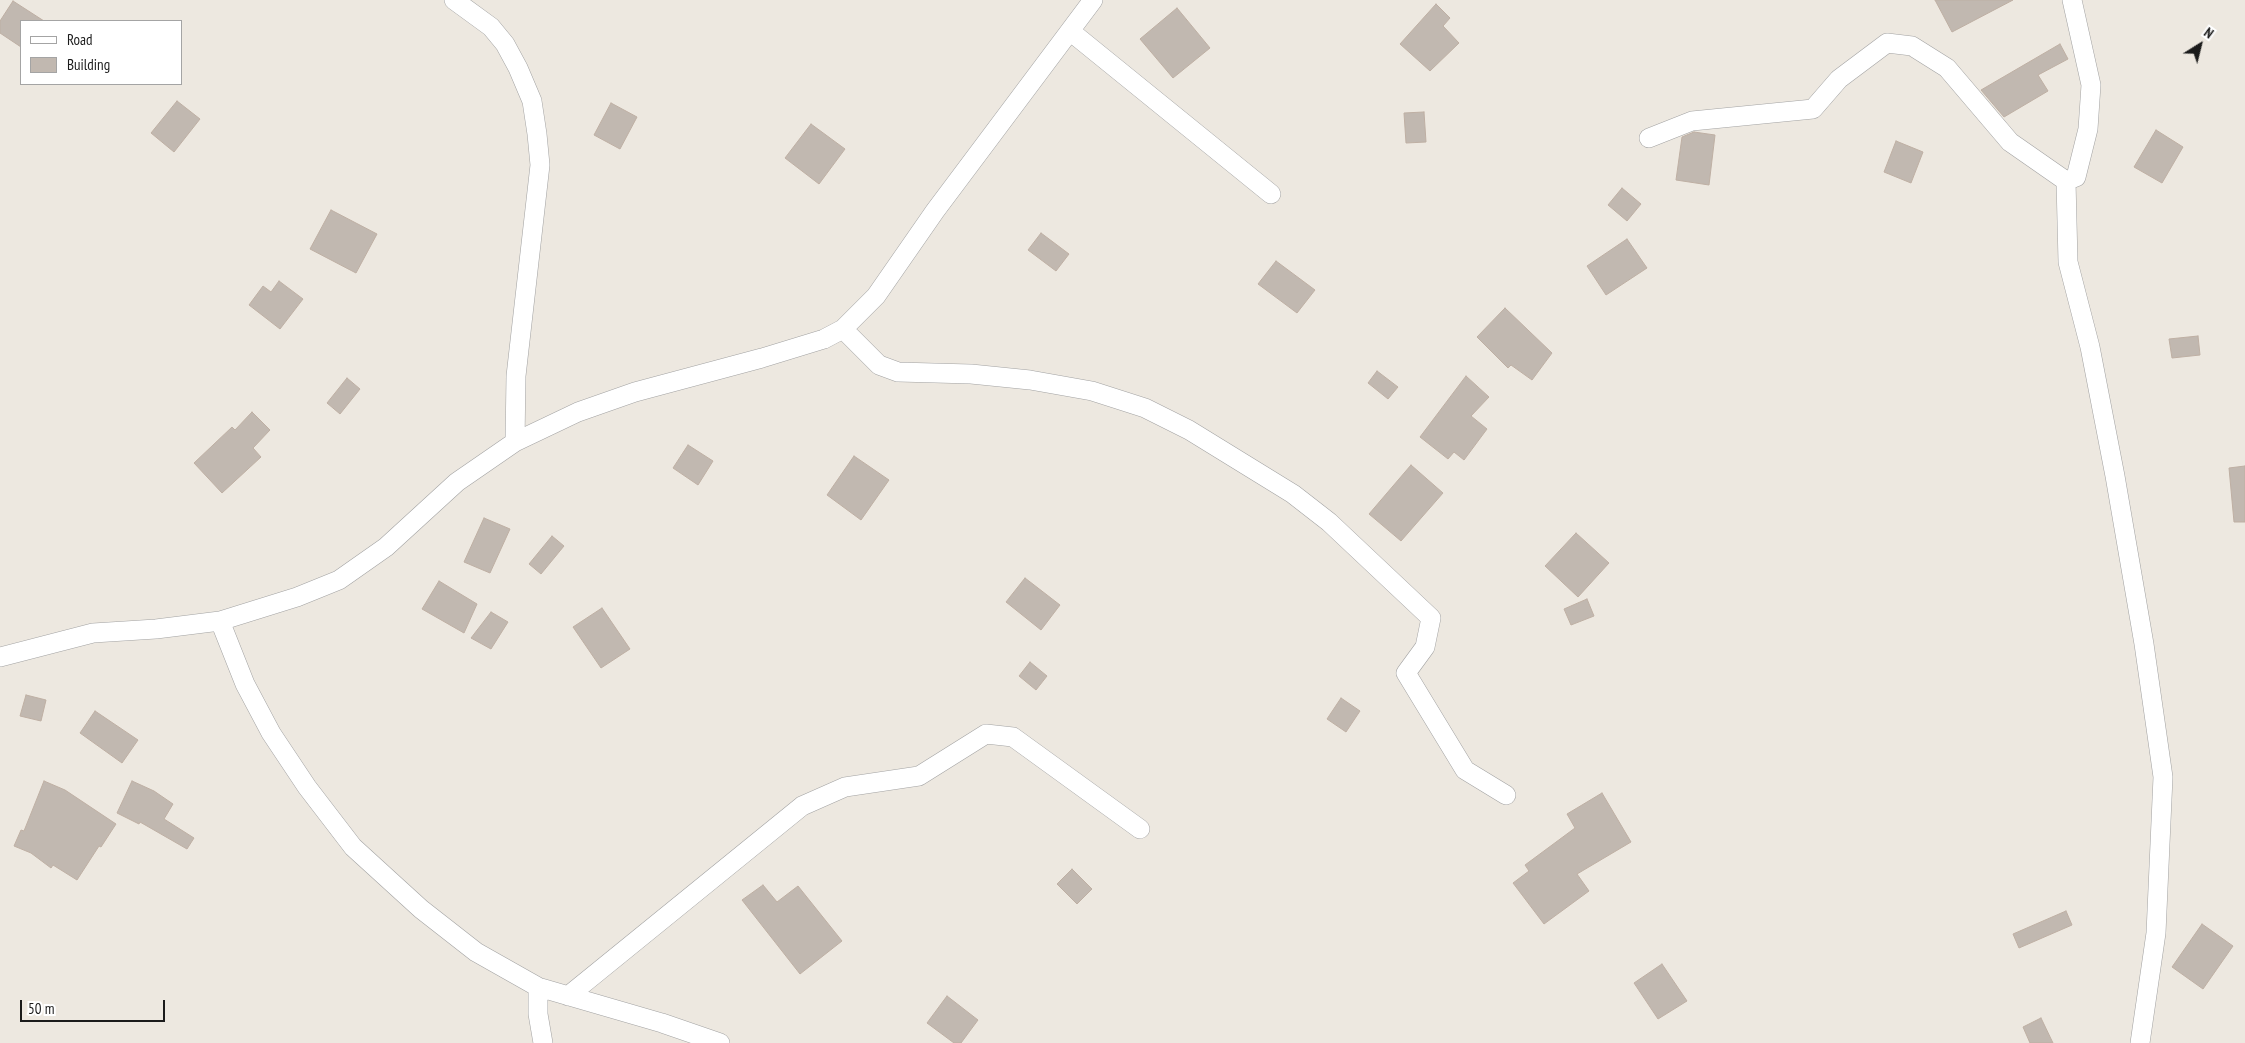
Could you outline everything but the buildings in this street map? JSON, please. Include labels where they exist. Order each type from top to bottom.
[{"type":"street","points":[[454,0],[491,27],[505,44],[532,101],[537,134],[540,165],[516,376],[515,442]]},
{"type":"street","points":[[0,657],[94,634],[220,621],[297,597],[339,580],[386,547],[457,482],[515,442],[578,412],[635,392],[762,358],[824,339],[843,329],[876,296],[935,210],[1093,0]]},
{"type":"street","points":[[2066,181],[2076,177],[2088,128],[2091,85],[2072,0]]},
{"type":"street","points":[[1070,31],[1271,194]]},
{"type":"street","points":[[1649,138],[1692,121],[1813,109],[1839,79],[1887,43],[1912,46],[1947,68],[2010,142],[2066,181]]},
{"type":"street","points":[[2066,181],[2068,262],[2090,347],[2115,476],[2144,644],[2164,777],[2156,933],[2140,1043]]},
{"type":"street","points":[[843,329],[878,365],[898,372],[970,374],[1030,380],[1092,391],[1145,408],[1189,430],[1293,494],[1329,522],[1431,618],[1425,647],[1406,674],[1466,770],[1506,795]]},
{"type":"street","points":[[220,621],[245,684],[271,733],[308,787],[353,847],[421,909],[476,952],[538,987],[662,1022],[720,1043]]},
{"type":"street","points":[[568,996],[802,806],[845,787],[919,776],[986,734],[1014,737],[1140,829]]},
{"type":"street","points":[[538,987],[538,1014],[543,1043]]}]
